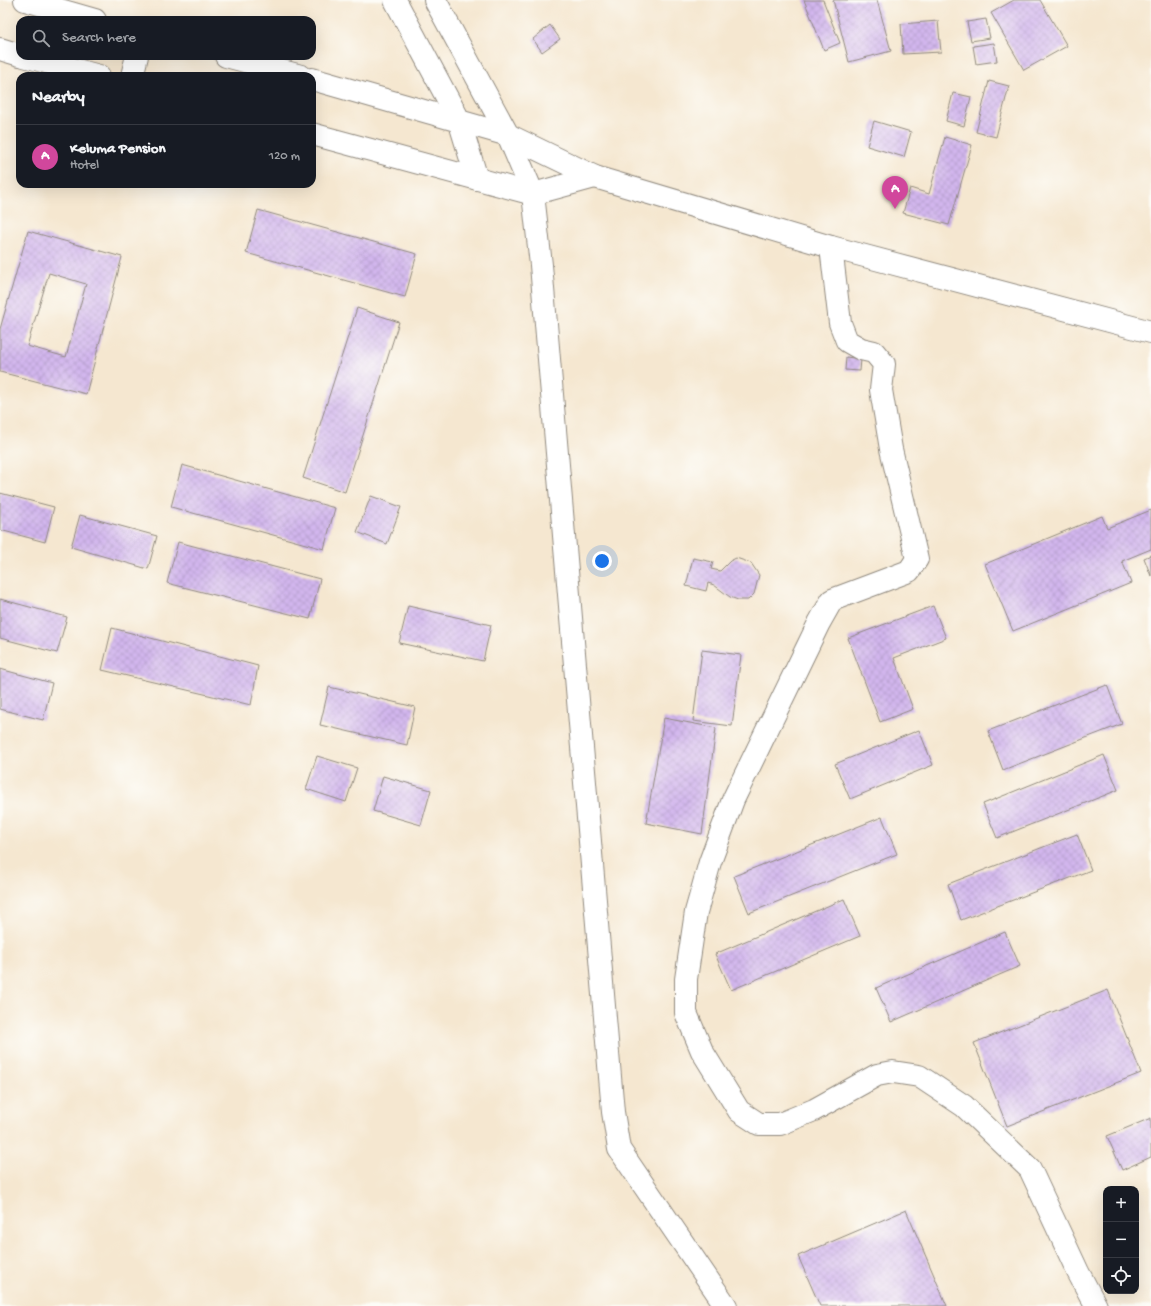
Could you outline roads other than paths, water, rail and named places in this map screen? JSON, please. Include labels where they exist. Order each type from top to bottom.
[{"type":"street","points":[[25,0],[81,16]]},
{"type":"street","points":[[395,0],[459,120],[477,180]]},
{"type":"street","points":[[435,0],[508,134],[533,194],[542,280],[613,1112],[619,1149],[726,1306]]},
{"type":"street","points":[[0,50],[16,54]]},
{"type":"street","points":[[39,60],[84,72]]},
{"type":"street","points":[[133,72],[136,60]]},
{"type":"street","points":[[241,60],[286,72]]},
{"type":"street","points":[[316,80],[508,134],[595,177],[831,247],[1151,332]]},
{"type":"street","points":[[316,135],[533,194],[595,177]]},
{"type":"street","points":[[831,247],[840,323],[847,341],[861,349],[874,352],[884,364],[881,390],[888,434],[917,559],[910,571],[832,600],[819,623],[733,800],[710,862],[696,912],[686,979],[686,1013],[702,1052],[739,1111],[760,1124],[780,1124],[814,1110],[877,1075],[893,1072],[919,1076],[964,1106],[1030,1169],[1078,1272],[1096,1306]]},
{"type":"place","name":"Keluma Pension","points":[[895,209]]}]
